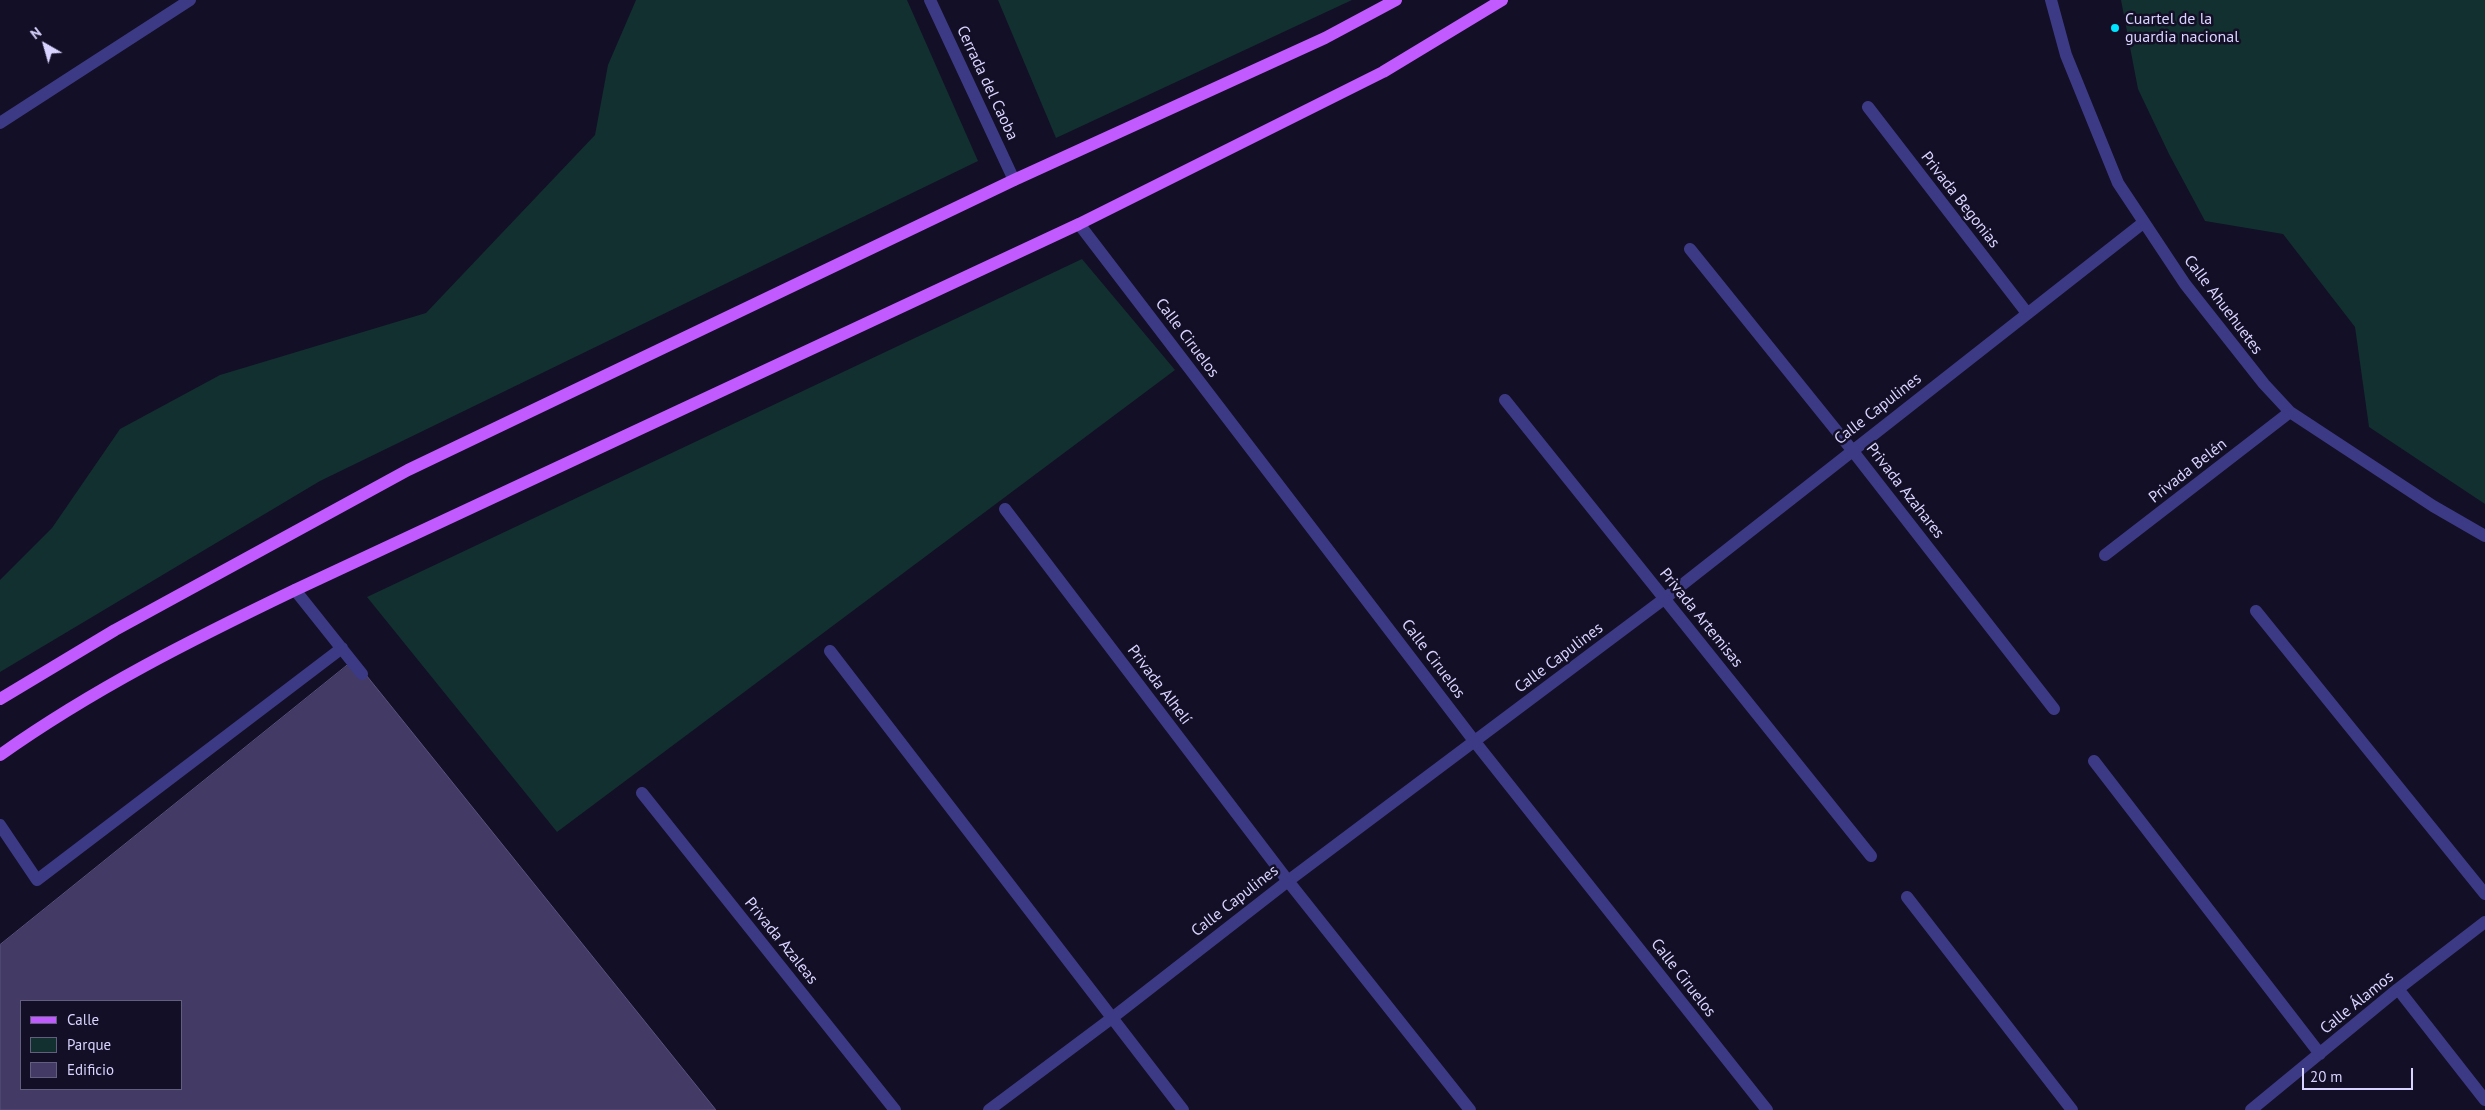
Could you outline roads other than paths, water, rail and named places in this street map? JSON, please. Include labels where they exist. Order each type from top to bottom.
[{"type":"main road","points":[[0,699],[115,630],[408,470],[1014,180],[1325,38],[1396,0]]},
{"type":"main road","points":[[0,756],[48,722],[168,652],[296,590],[1079,224],[1383,72],[1502,0]]},
{"type":"street","points":[[0,123],[190,0]]},
{"type":"street","name":"Cerrada del Caoba","points":[[930,0],[1014,180]]},
{"type":"street","name":"Calle Ahuehuetes","points":[[2051,0],[2066,54],[2118,183],[2142,222],[2186,284],[2264,384],[2290,412],[2433,506],[2485,536]]},
{"type":"street","name":"Privada Begonias","points":[[1868,107],[2026,313]]},
{"type":"street","name":"Calle Capulines","points":[[988,1110],[1112,1018],[1288,881],[1664,599],[2142,222]]},
{"type":"street","name":"Calle Ciruelos","points":[[1079,224],[1475,742],[1767,1110]]},
{"type":"street","name":"Privada Azahares","points":[[1690,250],[1852,450],[2054,709]]},
{"type":"street","name":"Privada Artemisas","points":[[1505,400],[1871,856]]},
{"type":"street","name":"Privada Belén","points":[[2105,555],[2290,412]]},
{"type":"street","name":"Privada Alhelí","points":[[1005,510],[1288,881],[1470,1110]]},
{"type":"street","points":[[296,590],[373,688]]},
{"type":"street","points":[[2256,611],[2485,894]]},
{"type":"street","points":[[0,825],[37,880],[342,648]]},
{"type":"street","points":[[830,650],[1183,1110]]},
{"type":"street","points":[[2094,761],[2320,1054]]},
{"type":"street","name":"Privada Azaleas","points":[[642,793],[895,1110]]},
{"type":"street","points":[[1908,897],[2072,1110]]},
{"type":"street","name":"Calle Álamos","points":[[2251,1110],[2398,989],[2485,922]]},
{"type":"street","points":[[2398,989],[2485,1100]]},
{"type":"place","name":"Cuartel de la guardia nacional","points":[[2115,28]]}]
